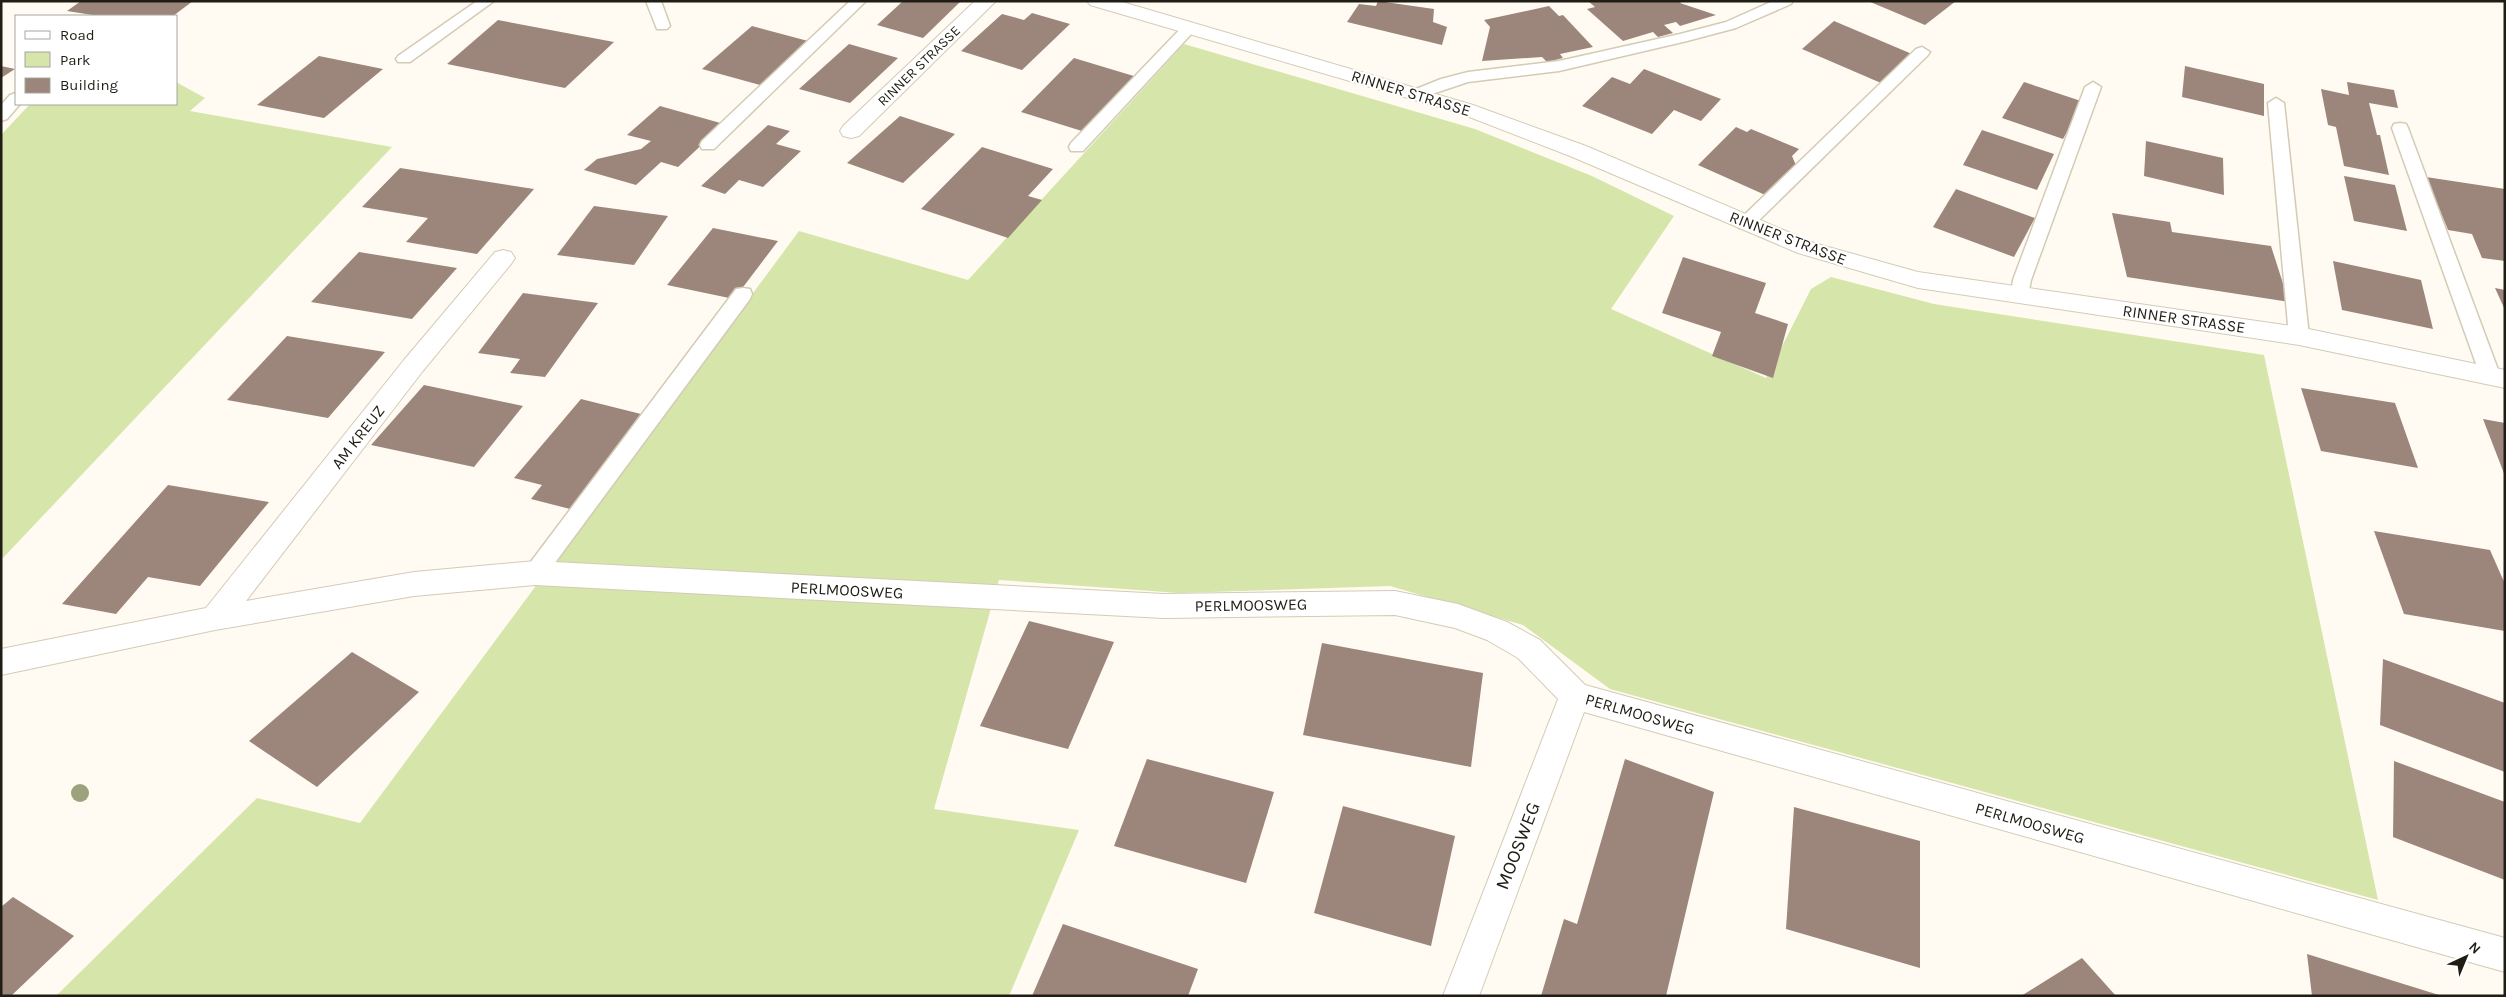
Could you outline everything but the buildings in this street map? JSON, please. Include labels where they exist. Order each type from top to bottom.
[{"type":"street","name":"RINNER STRASSE","points":[[852,130],[986,1]]},
{"type":"street","name":"RINNER STRASSE","points":[[1097,1],[1474,112],[1578,151],[1745,224],[1806,248],[1861,265],[1918,280],[2299,336],[2498,377]]},
{"type":"street","name":"AM KREUZ","points":[[215,618],[413,366],[503,258]]},
{"type":"street","points":[[1,662],[215,618],[414,584],[534,573]]},
{"type":"street","name":"PERLMOOSWEG","points":[[534,573],[1164,606],[1394,603],[1458,616],[1497,631],[1529,649],[1575,696],[2505,955]]},
{"type":"street","name":"MOOSWEG","points":[[1461,996],[1575,696]]},
{"type":"lane","points":[[404,59],[487,1]]},
{"type":"lane","points":[[653,1],[662,26]]},
{"type":"lane","points":[[708,145],[859,1]]},
{"type":"lane","points":[[1417,94],[1468,76],[1559,66],[1682,38],[1731,25],[1786,1]]},
{"type":"lane","points":[[1078,148],[1189,28]]},
{"type":"lane","points":[[1745,224],[1922,52]]},
{"type":"lane","points":[[2020,294],[2022,280],[2093,88]]},
{"type":"lane","points":[[1,116],[15,99]]},
{"type":"lane","points":[[2276,103],[2299,336]]},
{"type":"lane","points":[[2400,128],[2498,377]]},
{"type":"lane","points":[[534,573],[743,294]]},
{"type":"green space","points":[[1184,44],[1475,129],[1592,176],[1674,216],[1611,309],[1766,378],[1811,289],[1831,277],[1934,304],[2264,355],[2378,900],[1610,689],[1523,625],[1390,586],[1179,593],[999,580],[934,809],[1079,830],[1009,996],[56,996],[257,798],[360,823],[799,231],[968,280]]},
{"type":"green space","points":[[178,83],[205,98],[190,111],[392,147],[1,560],[1,135],[29,105],[178,105]]}]
